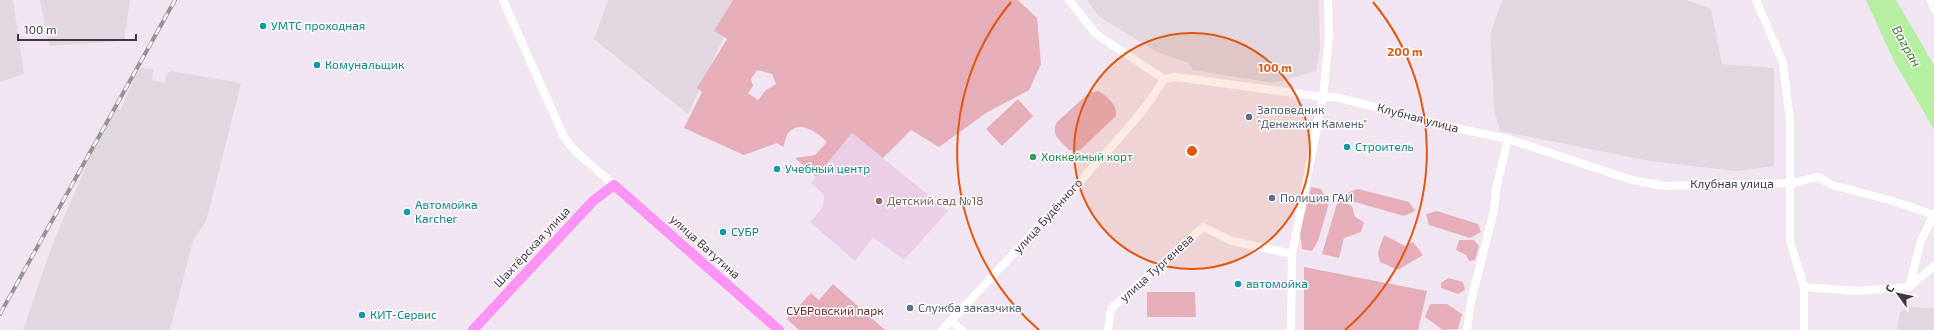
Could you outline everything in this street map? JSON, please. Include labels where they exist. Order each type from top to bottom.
[{"type":"main road","name":"Шахтёрская улица","points":[[473,330],[593,201],[614,185]]},
{"type":"main road","name":"улица Ватутина","points":[[614,185],[779,330]]},
{"type":"street","points":[[503,0],[564,137],[574,150],[614,185]]},
{"type":"street","points":[[1069,0],[1096,34],[1164,79]]},
{"type":"street","points":[[1291,330],[1292,254],[1323,97],[1329,36],[1328,0]]},
{"type":"street","points":[[1756,0],[1783,63],[1790,120],[1792,184],[1790,241],[1804,288],[1804,330]]},
{"type":"street","points":[[1931,0],[1934,9]]},
{"type":"street","name":"Клубная улица","points":[[1164,79],[1176,77],[1323,97],[1335,97],[1418,120],[1508,139],[1632,180],[1665,186],[1792,184],[1818,177],[1832,185],[1886,199],[1934,215]]},
{"type":"street","name":"улица Будённого","points":[[942,330],[994,276],[1131,124],[1154,97],[1164,79]]},
{"type":"street","points":[[1467,330],[1471,301],[1494,210],[1496,190],[1508,139]]},
{"type":"street","points":[[1909,287],[1921,241],[1934,215]]},
{"type":"street","name":"улица Тургенева","points":[[1108,330],[1110,309],[1202,227],[1232,241],[1292,254]]},
{"type":"street","points":[[1804,288],[1856,291],[1909,287],[1934,266]]},
{"type":"street","points":[[951,321],[962,330]]},
{"type":"shaded area","points":[[0,0],[13,0],[24,74],[0,82]]},
{"type":"shaded area","points":[[40,0],[130,0],[124,41],[49,46]]},
{"type":"shaded area","points":[[608,0],[741,0],[688,114],[594,39]]},
{"type":"shaded area","points":[[1087,0],[1319,0],[1320,50],[1316,71],[1274,83],[1193,70],[1188,63],[1157,52],[1098,16]]},
{"type":"shaded area","points":[[1502,0],[1686,0],[1711,9],[1722,64],[1774,68],[1774,166],[1736,171],[1650,161],[1500,131],[1494,109],[1490,35]]},
{"type":"shaded area","points":[[139,68],[154,69],[152,80],[165,83],[167,73],[172,71],[241,83],[206,221],[193,241],[170,330],[23,330],[53,243],[89,159],[114,107],[121,109]]},
{"type":"shaded area","name":"Детский сад №18","points":[[852,133],[948,211],[904,260],[873,237],[855,261],[810,222],[823,207],[824,195],[811,183]]},
{"type":"shaded area","points":[[1907,307],[1934,308],[1934,330],[1897,330],[1900,312]]},
{"type":"green space","points":[[733,0],[1018,0],[1037,18],[1041,64],[1029,90],[986,113],[939,147],[911,130],[883,158],[852,133],[816,177],[795,158],[815,155],[827,142],[810,129],[804,127],[794,128],[788,133],[783,147],[777,143],[744,155],[684,128],[702,92],[697,88],[727,39],[714,31]],"holes":[[[757,70],[772,74],[776,84],[766,90],[758,100],[748,93],[753,86],[751,79]]]},
{"type":"green space","points":[[1098,91],[1105,95],[1114,105],[1116,116],[1080,150],[1069,150],[1057,138],[1055,127],[1057,122],[1089,93]]},
{"type":"green space","points":[[1018,99],[1033,116],[1002,146],[986,129]]},
{"type":"green space","points":[[1311,187],[1321,189],[1329,203],[1318,241],[1312,251],[1302,249],[1300,233]]},
{"type":"green space","points":[[1358,189],[1409,202],[1415,211],[1404,216],[1348,200],[1347,193]]},
{"type":"green space","points":[[1338,200],[1352,206],[1355,217],[1364,222],[1361,232],[1344,238],[1339,258],[1322,254]]},
{"type":"green space","points":[[1437,211],[1478,224],[1481,232],[1470,238],[1429,225],[1426,214]]},
{"type":"green space","points":[[1384,235],[1405,246],[1413,242],[1423,255],[1398,270],[1380,262],[1378,252]]},
{"type":"green space","points":[[1459,240],[1474,240],[1479,246],[1475,260],[1469,261],[1466,255],[1456,250]]},
{"type":"green space","points":[[1304,267],[1427,291],[1418,330],[1304,330]]},
{"type":"green space","points":[[1448,278],[1463,282],[1465,290],[1458,294],[1441,288],[1441,283]]},
{"type":"green space","name":"СУБРовский парк","points":[[833,284],[885,330],[799,330],[787,319],[811,293],[819,300]]},
{"type":"green space","points":[[1147,292],[1195,292],[1196,317],[1147,317]]},
{"type":"green space","points":[[1430,304],[1447,304],[1462,314],[1458,329],[1443,330],[1425,317]]},
{"type":"water","name":"Вагран","points":[[1866,0],[1896,0],[1934,65],[1934,129],[1894,61]]},
{"type":"railway","points":[[0,314],[175,0]]},
{"type":"place","name":"УМТС проходная","points":[[263,26]]},
{"type":"place","name":"Комунальщик","points":[[317,65]]},
{"type":"place","name":"Заповедник \"Денежкин Камень\"","points":[[1249,117]]},
{"type":"place","name":"Строитель","points":[[1347,147]]},
{"type":"place","name":"Хоккейный корт","points":[[1033,157]]},
{"type":"place","name":"Учебный центр","points":[[777,169]]},
{"type":"place","name":"Полиция ГАИ","points":[[1272,198]]},
{"type":"place","name":"Детский сад №18","points":[[879,201]]},
{"type":"place","name":"Автомойка Karcher","points":[[407,212]]},
{"type":"place","name":"СУБР","points":[[723,232]]},
{"type":"place","name":"автомойка","points":[[1238,284]]},
{"type":"place","name":"Служба заказчика","points":[[910,308]]},
{"type":"place","name":"КИТ-Сервис","points":[[362,315]]}]
